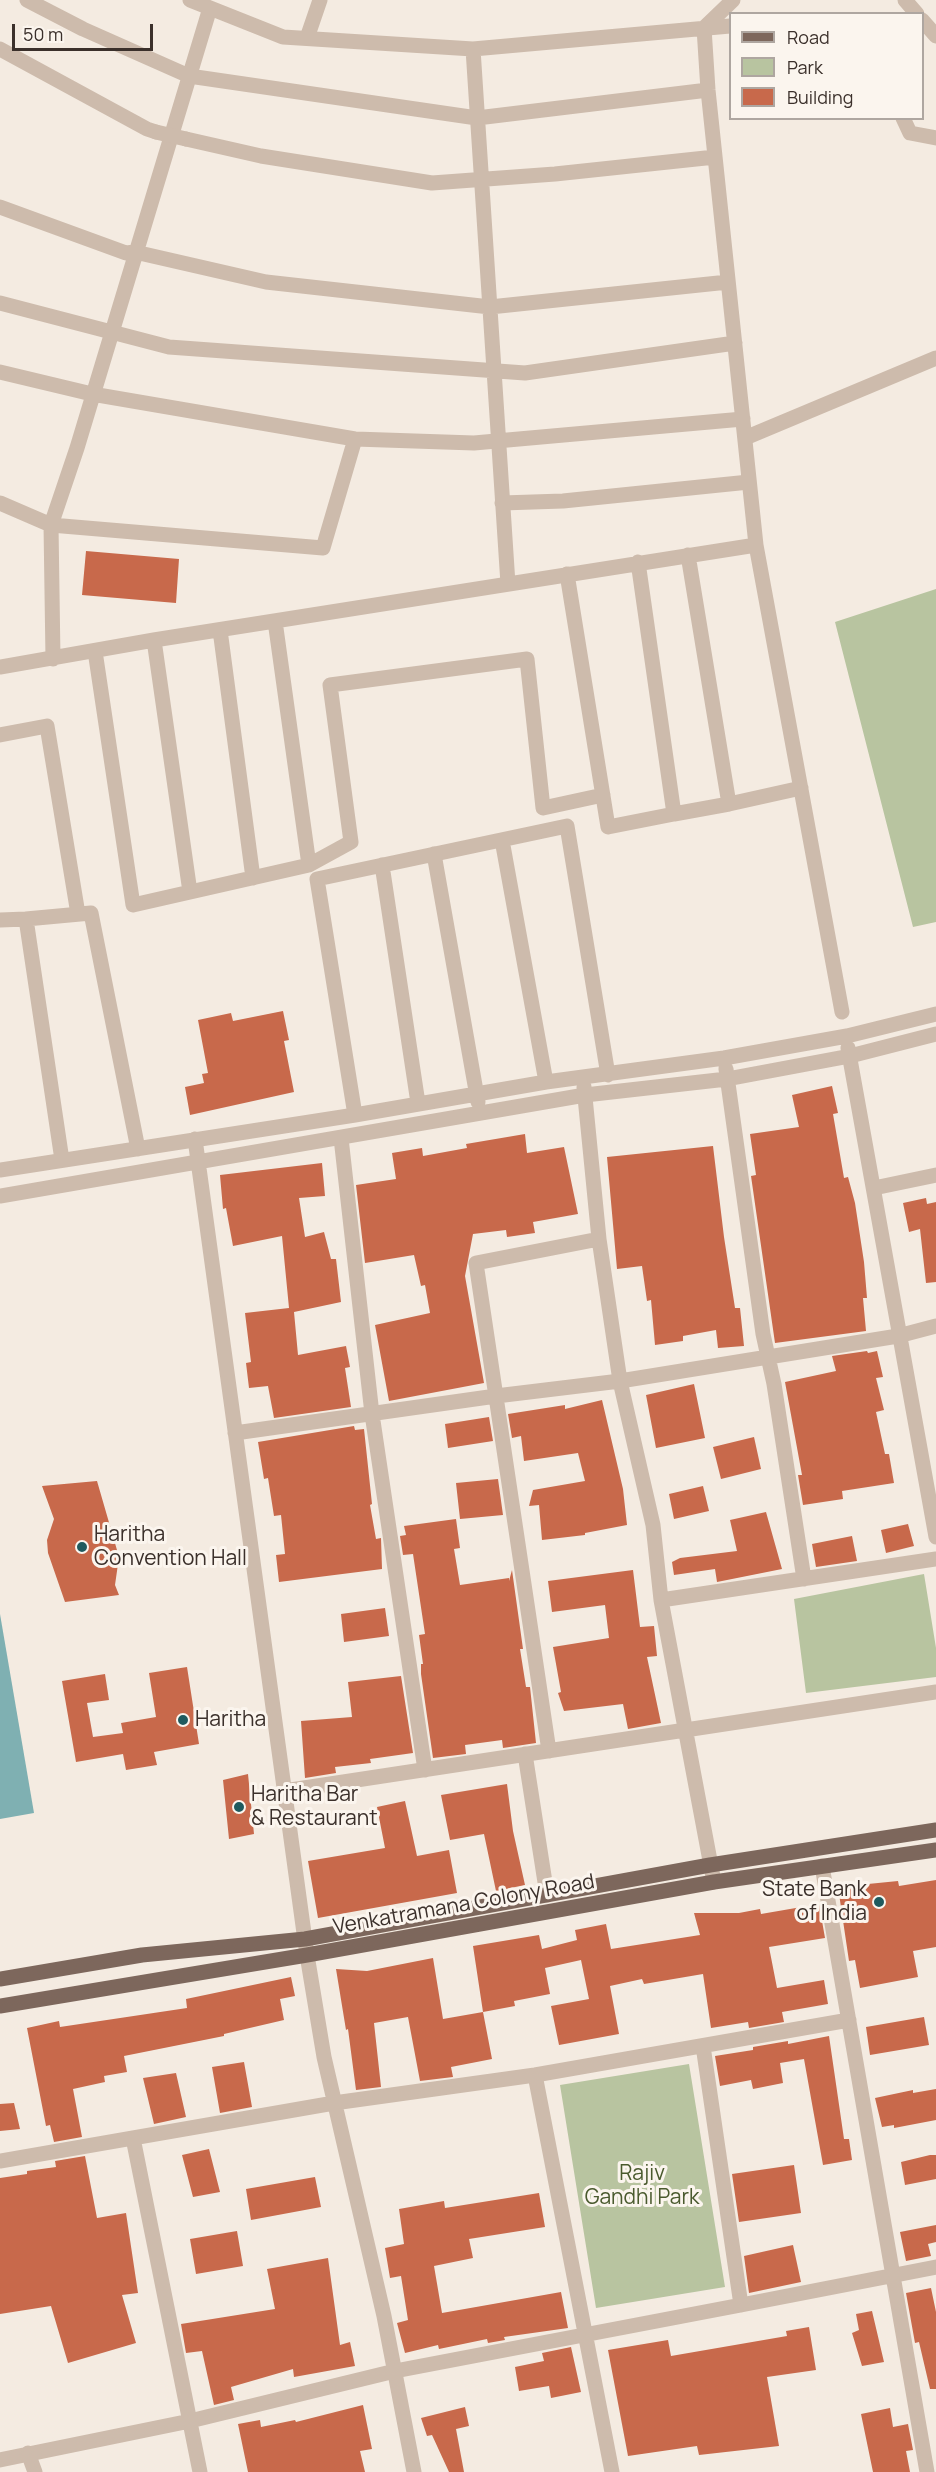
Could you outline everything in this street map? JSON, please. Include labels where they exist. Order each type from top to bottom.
[{"type":"main road","points":[[0,1979],[142,1955],[305,1939],[710,1865],[936,1830]]},
{"type":"main road","name":"Venkatramana Colony Road","points":[[0,2006],[307,1955],[714,1882],[936,1850]]},
{"type":"street","points":[[27,0],[83,29],[189,76],[477,118],[708,90]]},
{"type":"street","points":[[190,0],[283,37],[473,49],[729,26]]},
{"type":"street","points":[[307,38],[320,0]]},
{"type":"street","points":[[733,0],[704,28],[708,90],[749,482],[756,545],[842,1012]]},
{"type":"street","points":[[905,0],[915,12]]},
{"type":"street","points":[[53,658],[51,525],[210,8]]},
{"type":"street","points":[[924,22],[936,36]]},
{"type":"street","points":[[473,49],[508,584]]},
{"type":"street","points":[[0,50],[156,132],[261,156],[432,183],[555,174],[715,156]]},
{"type":"street","points":[[904,120],[910,133],[936,138]]},
{"type":"street","points":[[0,207],[126,253],[135,252],[266,282],[490,307],[728,282]]},
{"type":"street","points":[[0,303],[170,348],[525,373],[735,343]]},
{"type":"street","points":[[745,438],[936,358]]},
{"type":"street","points":[[0,372],[92,394],[355,440],[474,442],[743,419]]},
{"type":"street","points":[[0,503],[51,525],[323,548],[355,440]]},
{"type":"street","points":[[502,502],[563,501],[749,482]]},
{"type":"street","points":[[0,668],[154,640],[756,545]]},
{"type":"street","points":[[688,555],[729,804]]},
{"type":"street","points":[[638,562],[674,814]]},
{"type":"street","points":[[567,574],[608,827],[801,788]]},
{"type":"street","points":[[275,621],[309,865]]},
{"type":"street","points":[[220,630],[253,878]]},
{"type":"street","points":[[154,640],[190,892]]},
{"type":"street","points":[[95,651],[133,905],[309,865],[351,842],[330,685],[527,659],[543,808],[603,795]]},
{"type":"street","points":[[0,735],[47,726],[78,914]]},
{"type":"street","points":[[355,1115],[317,879],[567,826],[608,1075]]},
{"type":"street","points":[[502,840],[546,1082]]},
{"type":"street","points":[[434,854],[479,1114]]},
{"type":"street","points":[[382,865],[418,1103]]},
{"type":"street","points":[[0,920],[92,913],[138,1149]]},
{"type":"street","points":[[26,919],[62,1160]]},
{"type":"street","points":[[0,1170],[355,1115],[546,1082],[724,1058],[847,1036],[936,1014]]},
{"type":"street","points":[[880,1028],[885,1047]]},
{"type":"street","points":[[0,1196],[585,1095],[727,1079],[850,1056],[936,1034]]},
{"type":"street","points":[[847,1036],[898,1336],[936,1537]]},
{"type":"street","points":[[724,1058],[767,1356],[774,1384],[804,1579]]},
{"type":"street","points":[[583,1078],[599,1239],[620,1381],[653,1525],[661,1600],[714,1882]]},
{"type":"street","points":[[341,1138],[372,1414],[425,1770]]},
{"type":"street","points":[[195,1140],[307,1955],[334,2103],[395,2371],[414,2472]]},
{"type":"street","points":[[874,1188],[936,1175]]},
{"type":"street","points":[[549,1751],[476,1263],[599,1239]]},
{"type":"street","points":[[235,1433],[620,1381],[898,1336],[936,1326]]},
{"type":"street","points":[[661,1600],[936,1559]]},
{"type":"street","points":[[284,1791],[936,1692]]},
{"type":"street","points":[[525,1754],[547,1895]]},
{"type":"street","points":[[822,1866],[927,2472]]},
{"type":"street","points":[[0,2161],[334,2103],[535,2074],[849,2020]]},
{"type":"street","points":[[703,2046],[741,2305]]},
{"type":"street","points":[[535,2074],[612,2472]]},
{"type":"street","points":[[133,2138],[200,2472]]},
{"type":"street","points":[[0,2460],[190,2421],[395,2371],[936,2267]]},
{"type":"street","points":[[28,2453],[35,2472]]},
{"type":"green space","points":[[936,589],[936,922],[913,927],[835,622]]},
{"type":"green space","points":[[924,1574],[936,1648],[936,1677],[806,1693],[794,1599]]},
{"type":"green space","name":"Rajiv Gandhi Park","points":[[689,2064],[725,2287],[596,2308],[560,2085]]},
{"type":"water","points":[[0,1614],[34,1813],[0,1819]]},
{"type":"building","points":[[86,551],[179,559],[176,603],[82,595]]},
{"type":"building","points":[[283,1011],[289,1040],[284,1041],[294,1092],[190,1115],[185,1087],[204,1083],[202,1074],[208,1073],[198,1020],[231,1013],[233,1021]]},
{"type":"building","points":[[832,1086],[838,1113],[833,1114],[844,1178],[848,1177],[855,1203],[864,1262],[867,1298],[863,1298],[866,1331],[775,1343],[751,1176],[756,1175],[750,1134],[799,1127],[792,1095]]},
{"type":"building","points":[[525,1134],[527,1153],[564,1147],[578,1214],[533,1222],[535,1233],[507,1237],[506,1230],[473,1234],[465,1276],[484,1383],[389,1401],[375,1325],[430,1313],[425,1285],[421,1286],[414,1255],[365,1263],[356,1185],[396,1179],[392,1153],[422,1148],[423,1156],[467,1148],[466,1144]]},
{"type":"building","points":[[713,1146],[735,1308],[740,1308],[744,1346],[718,1348],[716,1330],[683,1336],[683,1341],[655,1345],[651,1300],[647,1301],[642,1266],[617,1269],[607,1157]]},
{"type":"building","points":[[322,1163],[325,1196],[299,1198],[305,1237],[324,1232],[331,1259],[336,1259],[341,1302],[294,1312],[298,1355],[346,1346],[350,1367],[345,1368],[351,1407],[274,1418],[268,1386],[249,1388],[246,1363],[251,1362],[245,1313],[289,1308],[282,1236],[233,1246],[226,1208],[223,1209],[220,1175]]},
{"type":"building","points":[[926,1198],[927,1204],[936,1202],[936,1282],[926,1283],[920,1229],[909,1232],[903,1203]]},
{"type":"building","points":[[867,1351],[868,1353],[877,1351],[883,1377],[876,1378],[884,1410],[876,1412],[885,1454],[889,1454],[894,1483],[842,1491],[843,1499],[803,1505],[798,1475],[802,1475],[785,1382],[836,1371],[832,1356]]},
{"type":"building","points":[[694,1384],[705,1438],[656,1448],[646,1395]]},
{"type":"building","points":[[602,1400],[623,1489],[627,1525],[585,1533],[585,1535],[542,1540],[539,1505],[529,1506],[533,1490],[585,1481],[578,1453],[524,1461],[521,1436],[512,1438],[508,1414],[565,1405],[565,1409]]},
{"type":"building","points":[[489,1417],[493,1441],[448,1448],[445,1424]]},
{"type":"building","points":[[354,1426],[355,1430],[364,1429],[372,1504],[370,1505],[376,1539],[381,1538],[382,1569],[279,1582],[276,1555],[285,1554],[281,1515],[274,1516],[268,1478],[264,1479],[258,1442]]},
{"type":"building","points":[[754,1437],[761,1469],[721,1479],[713,1447]]},
{"type":"building","points":[[498,1479],[503,1515],[460,1519],[456,1483]]},
{"type":"building","name":"Haritha Convention Hall","points":[[97,1481],[119,1557],[115,1585],[119,1595],[65,1602],[48,1553],[47,1540],[54,1519],[42,1486]]},
{"type":"building","points":[[703,1486],[709,1511],[674,1519],[669,1494]]},
{"type":"building","points":[[766,1512],[782,1569],[717,1582],[715,1569],[674,1575],[672,1562],[680,1558],[737,1551],[730,1520]]},
{"type":"building","points":[[456,1519],[460,1548],[454,1549],[460,1585],[509,1578],[509,1581],[512,1570],[523,1649],[520,1649],[526,1687],[530,1687],[536,1743],[503,1748],[502,1740],[465,1745],[466,1754],[433,1758],[421,1674],[421,1664],[423,1664],[419,1635],[425,1634],[413,1554],[403,1555],[400,1536],[406,1535],[404,1526]]},
{"type":"building","points":[[908,1524],[914,1546],[886,1553],[881,1530]]},
{"type":"building","points":[[852,1536],[857,1561],[816,1567],[812,1544]]},
{"type":"building","points":[[633,1570],[640,1627],[654,1626],[657,1656],[647,1657],[661,1723],[628,1729],[623,1704],[564,1711],[558,1693],[561,1692],[553,1647],[609,1638],[605,1605],[552,1612],[548,1581]]},
{"type":"building","points":[[385,1608],[389,1636],[344,1642],[341,1614]]},
{"type":"building","name":"Haritha","points":[[187,1667],[199,1744],[154,1752],[157,1765],[126,1770],[123,1754],[76,1762],[62,1681],[105,1674],[109,1700],[87,1703],[93,1737],[123,1733],[121,1723],[156,1717],[149,1673]]},
{"type":"building","points":[[401,1676],[413,1753],[370,1759],[371,1763],[335,1767],[336,1773],[305,1778],[301,1721],[352,1717],[348,1682]]},
{"type":"building","name":"Haritha Bar & Restaurant","points":[[248,1774],[254,1834],[229,1839],[223,1780]]},
{"type":"building","points":[[507,1784],[513,1831],[525,1885],[496,1891],[484,1834],[450,1840],[441,1795]]},
{"type":"building","points":[[405,1801],[417,1856],[449,1850],[457,1893],[318,1918],[308,1861],[385,1848],[377,1807]]},
{"type":"building","points":[[936,1880],[936,1947],[913,1951],[918,1977],[860,1988],[855,1960],[849,1961],[838,1887],[898,1881],[899,1886]]},
{"type":"building","points":[[819,1904],[825,1938],[769,1947],[777,1988],[824,1980],[828,2004],[782,2012],[784,2022],[749,2028],[748,2022],[711,2028],[703,1974],[644,1984],[642,1979],[610,1986],[619,2034],[559,2045],[551,2006],[589,1999],[581,1960],[545,1968],[550,1994],[514,2001],[515,2006],[483,2012],[473,1946],[539,1935],[542,1949],[577,1940],[575,1930],[606,1924],[611,1949],[700,1935],[694,1913],[739,1913],[760,1909],[761,1914]]},
{"type":"building","points":[[433,1958],[443,2019],[483,2012],[492,2059],[451,2067],[453,2077],[420,2081],[408,2017],[374,2023],[381,2087],[356,2090],[348,2029],[346,2030],[336,1969],[367,1971]]},
{"type":"building","points":[[291,1977],[295,1996],[280,1999],[284,2020],[224,2034],[224,2036],[124,2056],[127,2072],[104,2076],[105,2082],[73,2089],[82,2137],[54,2142],[50,2125],[46,2126],[27,2028],[59,2021],[60,2027],[187,2008],[186,1999]]},
{"type":"building","points":[[924,2017],[929,2045],[870,2055],[866,2027]]},
{"type":"building","points":[[829,2036],[844,2139],[849,2139],[852,2160],[823,2165],[804,2059],[780,2063],[783,2083],[753,2089],[751,2080],[720,2086],[715,2056],[753,2050],[753,2047],[788,2041],[788,2044]]},
{"type":"building","points":[[244,2062],[252,2107],[220,2113],[212,2067]]},
{"type":"building","points":[[176,2073],[186,2117],[154,2124],[143,2078]]},
{"type":"building","points":[[936,2089],[936,2120],[894,2128],[894,2125],[882,2127],[875,2098],[913,2090],[913,2093]]},
{"type":"building","points":[[14,2103],[20,2129],[0,2131],[0,2104]]},
{"type":"building","points":[[209,2149],[220,2192],[193,2197],[182,2155]]},
{"type":"building","points":[[936,2155],[936,2179],[905,2185],[901,2162]]},
{"type":"building","points":[[85,2156],[97,2218],[126,2213],[138,2293],[122,2295],[136,2343],[68,2363],[51,2306],[0,2314],[0,2178],[56,2167],[55,2161]]},
{"type":"building","points":[[794,2165],[801,2213],[739,2222],[732,2174]]},
{"type":"building","points":[[315,2177],[321,2207],[251,2220],[246,2189]]},
{"type":"building","points":[[539,2193],[545,2227],[469,2239],[473,2258],[434,2266],[442,2313],[561,2292],[568,2328],[504,2337],[505,2340],[488,2343],[487,2339],[439,2349],[438,2345],[405,2353],[397,2323],[408,2320],[401,2276],[390,2278],[385,2248],[404,2244],[399,2209],[444,2201],[445,2208]]},
{"type":"building","points":[[936,2225],[936,2242],[928,2244],[931,2256],[906,2261],[900,2232]]},
{"type":"building","points":[[237,2231],[243,2266],[196,2274],[190,2239]]},
{"type":"building","points":[[793,2245],[801,2282],[749,2293],[744,2256]]},
{"type":"building","points":[[328,2258],[340,2345],[350,2342],[355,2366],[294,2377],[293,2369],[231,2387],[234,2400],[214,2405],[202,2351],[186,2353],[181,2324],[275,2309],[267,2269]]},
{"type":"building","points":[[931,2288],[936,2312],[936,2389],[930,2389],[919,2342],[915,2343],[906,2293]]},
{"type":"building","points":[[872,2311],[884,2362],[862,2366],[852,2333],[859,2330],[856,2314]]},
{"type":"building","points":[[809,2327],[816,2370],[767,2377],[779,2446],[699,2455],[697,2446],[628,2456],[608,2350],[668,2340],[671,2356],[787,2336],[786,2331]]},
{"type":"building","points":[[571,2347],[581,2392],[551,2398],[549,2386],[519,2391],[515,2367],[544,2361],[542,2353]]},
{"type":"building","points":[[363,2405],[372,2449],[360,2451],[365,2472],[248,2472],[238,2424],[260,2420],[261,2427],[295,2420],[296,2422]]},
{"type":"building","points":[[465,2407],[469,2426],[456,2429],[464,2472],[449,2472],[432,2435],[427,2436],[421,2418]]},
{"type":"building","points":[[890,2408],[893,2427],[908,2424],[913,2450],[906,2451],[910,2472],[873,2472],[861,2414]]},
{"type":"place","name":"Haritha Convention Hall","points":[[82,1547]]},
{"type":"place","name":"Haritha","points":[[183,1720]]},
{"type":"place","name":"Haritha Bar & Restaurant","points":[[239,1807]]},
{"type":"place","name":"State Bank of India","points":[[879,1902]]}]
